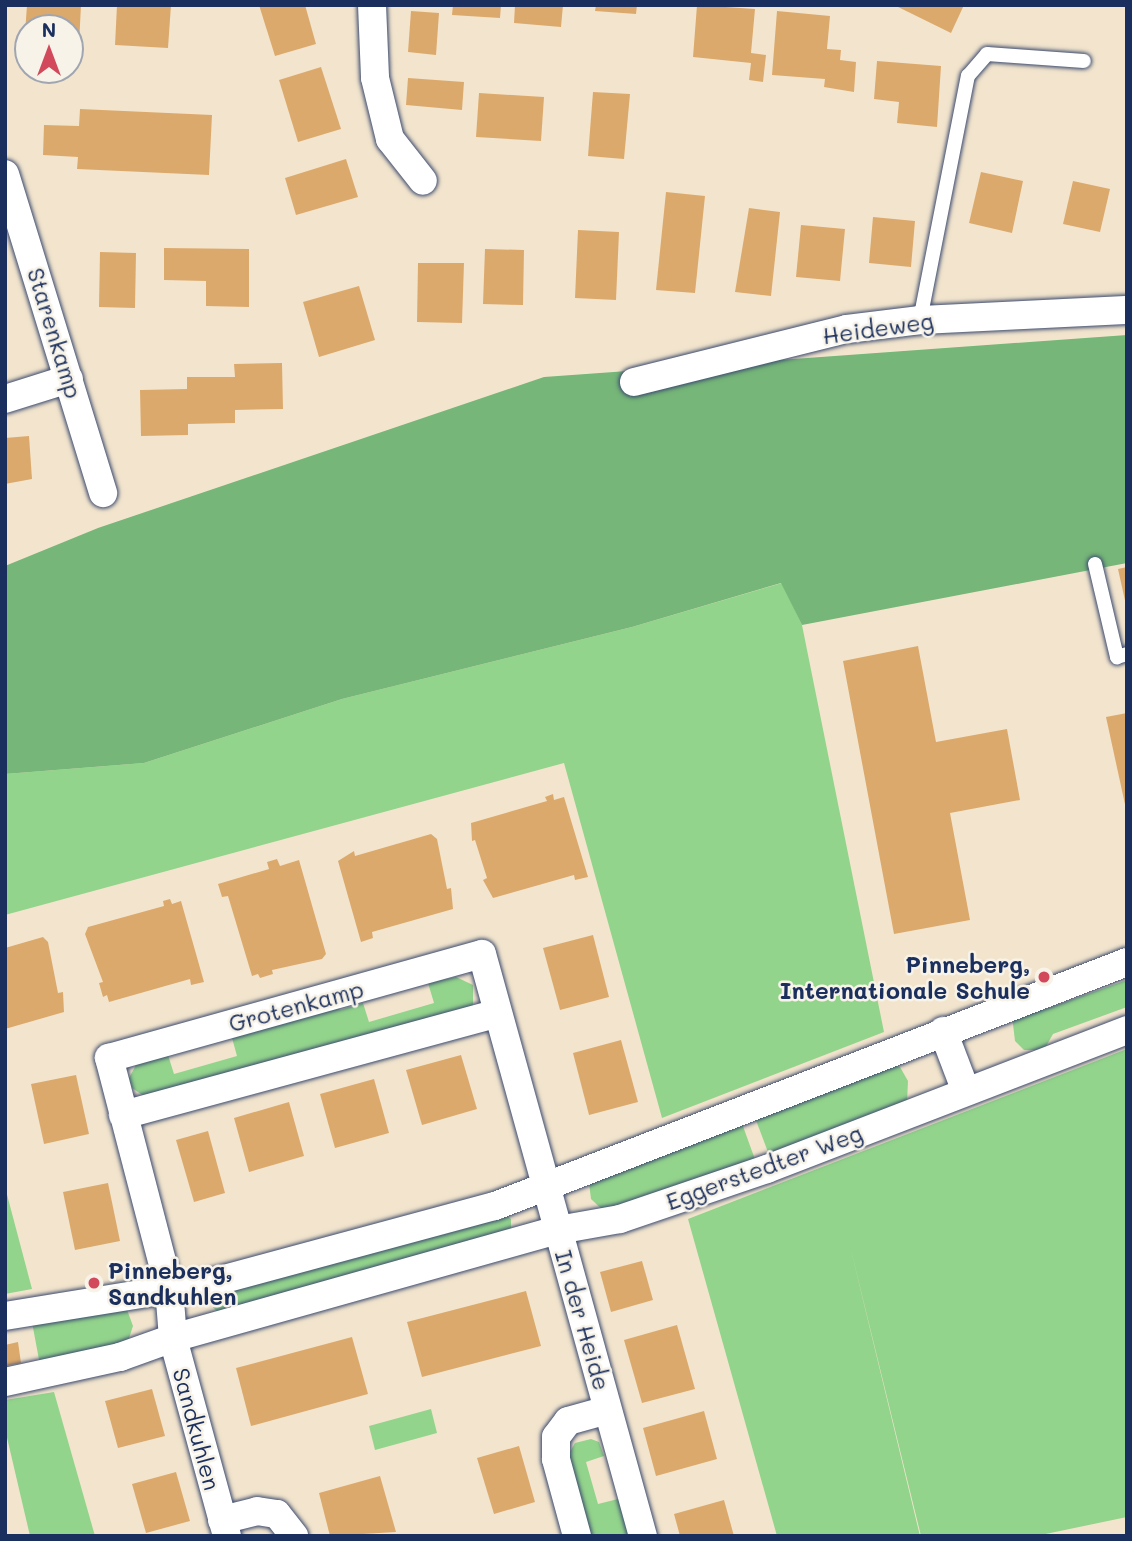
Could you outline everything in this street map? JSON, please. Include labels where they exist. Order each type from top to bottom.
[{"type":"street","points":[[372,5],[375,78],[390,139],[423,181]]},
{"type":"street","name":"Starenkamp","points":[[5,174],[103,493]]},
{"type":"street","name":"Heideweg","points":[[634,382],[847,329],[920,320],[1127,310]]},
{"type":"street","points":[[5,399],[69,379]]},
{"type":"street","name":"Grotenkamp","points":[[169,1288],[109,1058],[482,954],[543,1186]]},
{"type":"street","points":[[5,1315],[209,1283],[495,1206],[1127,962]]},
{"type":"street","points":[[123,1115],[496,1014]]},
{"type":"street","name":"Eggerstedter Weg","points":[[5,1382],[120,1357],[173,1338],[558,1230],[620,1219],[767,1169],[965,1089],[1127,1030]]},
{"type":"street","points":[[943,1031],[965,1089]]},
{"type":"street","points":[[543,1186],[558,1230]]},
{"type":"street","name":"In der Heide","points":[[558,1230],[643,1536]]},
{"type":"street","points":[[169,1288],[173,1338]]},
{"type":"street","name":"Sandkuhlen","points":[[173,1338],[225,1528],[257,1511],[277,1514],[294,1536]]},
{"type":"street","name":"In der Heide","points":[[577,1536],[556,1459],[556,1437],[568,1421],[608,1410]]},
{"type":"lane","points":[[920,320],[968,76],[987,54],[1084,61]]},
{"type":"lane","points":[[1096,564],[1117,657],[1127,654]]},
{"type":"green space","points":[[1127,335],[1127,563],[802,625],[781,583],[632,627],[342,699],[144,763],[5,774],[5,566],[98,528],[544,377]]},
{"type":"green space","points":[[782,583],[802,625],[884,1032],[662,1118],[564,763],[5,915],[5,774],[144,763],[342,699],[632,627]]},
{"type":"green space","points":[[456,977],[473,985],[473,1005],[466,1011],[147,1098],[132,1088],[129,1078],[136,1065],[168,1055],[174,1074],[237,1056],[232,1038],[338,1002],[340,1010],[363,1003],[369,1022],[434,1003],[428,983]]},
{"type":"green space","points":[[1127,980],[1127,1007],[1053,1034],[1044,1050],[1024,1050],[1015,1041],[1012,1016],[1027,1003],[1043,1010]]},
{"type":"green space","points":[[1127,1049],[1127,1517],[1036,1536],[921,1536],[850,1246],[920,1536],[777,1536],[688,1219]]},
{"type":"green space","points":[[890,1064],[900,1067],[908,1081],[907,1102],[771,1160],[754,1115]]},
{"type":"green space","points":[[740,1118],[757,1165],[607,1214],[591,1199],[589,1183]]},
{"type":"green space","points":[[5,1187],[32,1289],[5,1294]]},
{"type":"green space","points":[[504,1213],[511,1219],[511,1232],[218,1313],[213,1307],[214,1292]]},
{"type":"green space","points":[[126,1307],[133,1326],[127,1344],[40,1365],[31,1317]]},
{"type":"green space","points":[[54,1392],[95,1536],[30,1536],[5,1429],[5,1400]]},
{"type":"green space","points":[[431,1409],[437,1433],[375,1450],[369,1426]]},
{"type":"green space","points":[[591,1439],[599,1442],[604,1456],[586,1462],[598,1504],[622,1498],[632,1536],[589,1536],[567,1457],[575,1443]]},
{"type":"building","points":[[27,5],[81,5],[81,14],[26,14]]},
{"type":"building","points":[[117,5],[171,5],[168,48],[115,45]]},
{"type":"building","points":[[259,5],[305,5],[316,44],[275,56]]},
{"type":"building","points":[[453,5],[501,5],[500,18],[452,15]]},
{"type":"building","points":[[515,5],[563,5],[561,27],[514,23]]},
{"type":"building","points":[[596,5],[637,5],[636,14],[595,11]]},
{"type":"building","points":[[697,5],[755,9],[751,53],[766,55],[763,82],[749,80],[751,63],[693,57]]},
{"type":"building","points":[[894,5],[964,5],[951,33]]},
{"type":"building","points":[[411,11],[439,13],[436,55],[408,52]]},
{"type":"building","points":[[777,11],[830,16],[827,49],[841,50],[840,60],[856,62],[854,92],[824,87],[825,79],[772,75]]},
{"type":"building","points":[[877,61],[941,66],[937,127],[897,123],[899,102],[874,99]]},
{"type":"building","points":[[321,67],[341,129],[298,142],[279,80]]},
{"type":"building","points":[[408,78],[464,82],[462,110],[406,105]]},
{"type":"building","points":[[593,92],[630,94],[624,159],[588,156]]},
{"type":"building","points":[[479,93],[544,97],[541,141],[476,137]]},
{"type":"building","points":[[80,109],[212,115],[209,175],[77,169],[78,157],[43,155],[44,125],[79,126]]},
{"type":"building","points":[[346,159],[358,197],[296,215],[285,178]]},
{"type":"building","points":[[981,172],[1023,181],[1012,233],[969,223]]},
{"type":"building","points":[[1073,181],[1110,189],[1100,232],[1063,224]]},
{"type":"building","points":[[666,192],[705,196],[695,293],[656,290]]},
{"type":"building","points":[[749,208],[780,212],[771,296],[735,292]]},
{"type":"building","points":[[873,217],[915,221],[911,267],[869,263]]},
{"type":"building","points":[[801,225],[845,229],[840,281],[796,277]]},
{"type":"building","points":[[578,230],[619,232],[616,300],[575,298]]},
{"type":"building","points":[[164,248],[249,249],[249,307],[206,306],[206,281],[164,280]]},
{"type":"building","points":[[485,249],[524,250],[523,305],[483,304]]},
{"type":"building","points":[[100,252],[136,253],[135,308],[99,307]]},
{"type":"building","points":[[418,263],[464,263],[462,323],[417,322]]},
{"type":"building","points":[[359,286],[375,340],[319,357],[303,302]]},
{"type":"building","points":[[282,363],[283,409],[235,410],[235,423],[188,424],[188,435],[141,436],[140,390],[187,389],[187,377],[235,377],[234,364]]},
{"type":"building","points":[[29,436],[32,479],[5,484],[5,438]]},
{"type":"building","points":[[1127,567],[1127,605],[1126,605],[1118,569]]},
{"type":"building","points":[[918,646],[936,742],[1007,729],[1020,800],[950,813],[970,920],[894,934],[843,661]]},
{"type":"building","points":[[1127,713],[1127,809],[1126,809],[1106,717]]},
{"type":"building","points":[[553,794],[554,800],[564,797],[588,877],[575,880],[574,875],[493,898],[483,880],[487,878],[475,840],[472,841],[471,823],[547,801],[545,797]]},
{"type":"building","points":[[431,834],[437,839],[447,889],[451,888],[453,909],[372,932],[373,938],[361,942],[338,861],[354,851],[355,856]]},
{"type":"building","points":[[277,859],[280,866],[299,860],[326,954],[322,959],[272,970],[273,974],[260,978],[258,974],[252,976],[228,896],[222,897],[218,884],[269,869],[267,862]]},
{"type":"building","points":[[170,899],[172,904],[181,901],[204,982],[191,985],[190,979],[109,1002],[107,995],[103,997],[99,983],[103,982],[85,934],[88,927],[164,906],[163,901]]},
{"type":"building","points":[[593,935],[609,997],[560,1010],[543,948]]},
{"type":"building","points":[[43,937],[48,942],[58,993],[63,992],[64,1012],[5,1029],[5,948]]},
{"type":"building","points":[[621,1040],[638,1102],[589,1115],[573,1053]]},
{"type":"building","points":[[461,1055],[477,1109],[422,1125],[406,1070]]},
{"type":"building","points":[[76,1075],[89,1134],[44,1144],[31,1084]]},
{"type":"building","points":[[374,1079],[389,1133],[335,1148],[320,1094]]},
{"type":"building","points":[[289,1102],[304,1156],[249,1172],[234,1118]]},
{"type":"building","points":[[208,1131],[225,1193],[194,1202],[176,1140]]},
{"type":"building","points":[[108,1183],[120,1241],[75,1250],[63,1192]]},
{"type":"building","points":[[642,1261],[653,1300],[611,1312],[600,1272]]},
{"type":"building","points":[[526,1291],[541,1346],[422,1377],[407,1322]]},
{"type":"building","points":[[677,1325],[695,1389],[642,1403],[624,1340]]},
{"type":"building","points":[[352,1337],[368,1394],[251,1426],[236,1368]]},
{"type":"building","points":[[18,1342],[21,1363],[5,1366],[5,1345]]},
{"type":"building","points":[[152,1389],[165,1436],[118,1448],[105,1401]]},
{"type":"building","points":[[704,1411],[717,1459],[656,1476],[643,1428]]},
{"type":"building","points":[[519,1446],[535,1502],[494,1514],[477,1458]]},
{"type":"building","points":[[176,1472],[190,1521],[146,1533],[132,1484]]},
{"type":"building","points":[[380,1476],[396,1532],[330,1536],[319,1493]]},
{"type":"building","points":[[724,1500],[734,1536],[680,1536],[674,1514]]},
{"type":"place","name":"Pinneberg, Internationale Schule","points":[[1044,977]]},
{"type":"place","name":"Pinneberg, Sandkuhlen","points":[[94,1283]]}]
